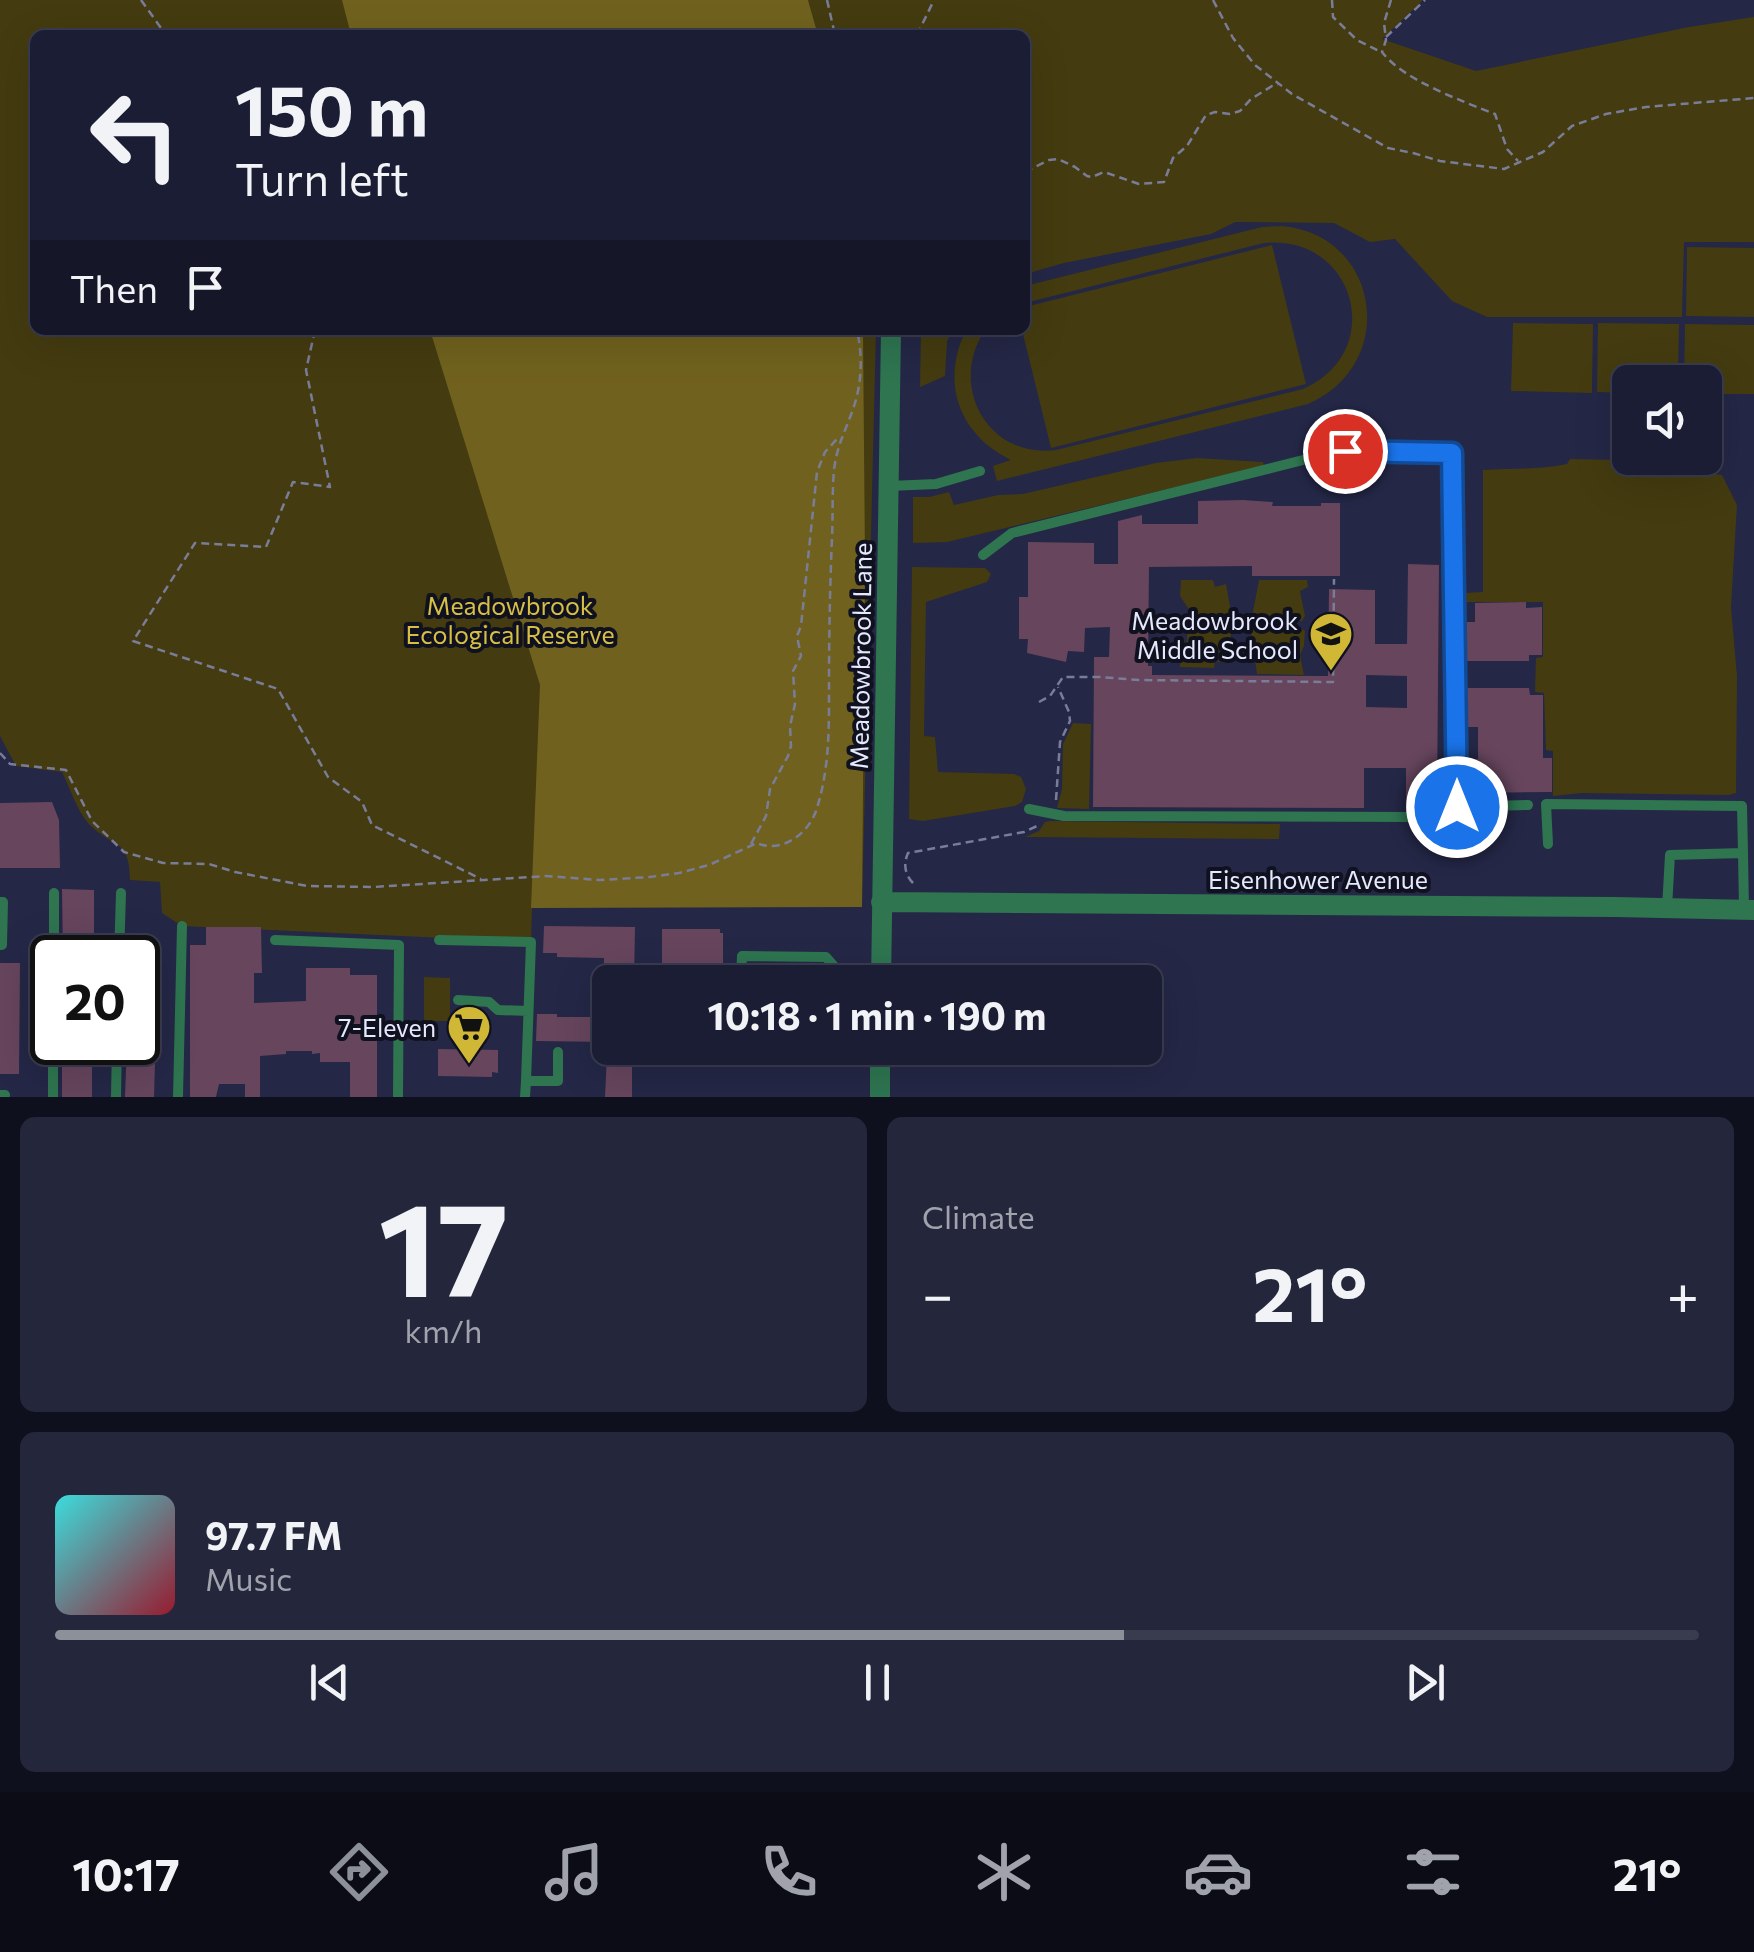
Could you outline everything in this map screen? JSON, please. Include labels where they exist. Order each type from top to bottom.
[{"type":"street","name":"Meadowbrook Lane","points":[[881,965],[891,335]]},
{"type":"street","name":"Eisenhower Avenue","points":[[882,902],[1749,910]]},
{"type":"street","points":[[880,1065],[880,1097]]},
{"type":"lane","points":[[983,555],[1012,533],[1311,458],[1345,451],[1452,453],[1457,807]]},
{"type":"lane","points":[[888,486],[936,484],[980,471]]},
{"type":"lane","points":[[1548,844],[1546,804],[1742,806],[1749,910]]},
{"type":"lane","points":[[1029,809],[1064,816],[1413,818],[1457,807],[1528,805]]},
{"type":"lane","points":[[1668,908],[1670,855],[1744,854]]},
{"type":"lane","points":[[54,893],[54,935]]},
{"type":"lane","points":[[120,935],[121,893]]},
{"type":"lane","points":[[0,902],[0,945]]},
{"type":"lane","points":[[178,1097],[182,926]]},
{"type":"lane","points":[[275,940],[400,945],[398,1097]]},
{"type":"lane","points":[[439,940],[531,942],[525,1097]]},
{"type":"lane","points":[[742,965],[742,956],[826,957],[832,965]]},
{"type":"lane","points":[[458,1000],[490,1002],[498,1010],[528,1011]]},
{"type":"lane","points":[[526,1081],[558,1081],[558,1052]]},
{"type":"lane","points":[[52,1097],[53,1065]]},
{"type":"lane","points":[[116,1097],[117,1065]]},
{"type":"path","points":[[142,0],[163,30]]},
{"type":"path","points":[[827,0],[834,30]]},
{"type":"path","points":[[919,30],[934,0]]},
{"type":"path","points":[[1213,0],[1233,38],[1254,65],[1279,84],[1388,148],[1440,162],[1504,169],[1543,152],[1572,126],[1606,114],[1754,98]]},
{"type":"path","points":[[1332,0],[1334,17],[1357,40],[1382,52],[1391,64],[1495,114],[1507,149],[1520,162]]},
{"type":"path","points":[[1382,52],[1386,38],[1384,23],[1392,0]]},
{"type":"path","points":[[1386,38],[1425,0]]},
{"type":"path","points":[[1030,170],[1058,159],[1086,176],[1111,173],[1139,184],[1164,182],[1173,158],[1187,146],[1206,115],[1240,111],[1252,99],[1279,84]]},
{"type":"path","points":[[313,335],[306,370],[330,486],[293,482],[266,547],[195,543],[133,641],[278,689],[328,777],[362,802],[372,825],[485,881]]},
{"type":"path","points":[[0,753],[10,764],[66,770],[92,822],[124,852],[158,862],[202,863],[324,887],[546,876],[599,880],[669,875],[710,865],[757,843],[774,845],[792,840],[811,821],[828,752],[832,495],[841,436],[852,411],[860,375],[859,335]]},
{"type":"path","points":[[750,846],[766,816],[770,789],[792,746],[793,671],[801,656],[797,636],[817,472],[819,462],[841,436]]},
{"type":"path","points":[[1039,702],[1050,696],[1063,677],[1334,682],[1334,579]]},
{"type":"path","points":[[913,883],[905,868],[908,853],[1024,832],[1050,814],[1058,796],[1060,742],[1070,721],[1058,686]]},
{"type":"green space","name":"Meadowbrook Ecological Reserve","points":[[0,0],[635,0],[638,30],[30,30],[30,335],[876,335],[862,907],[532,907],[531,942],[182,926],[162,913],[160,882],[130,880],[123,850],[85,819],[62,772],[16,766],[0,736]]},
{"type":"green space","points":[[808,0],[1423,0],[1382,39],[1476,71],[1754,17],[1754,242],[1684,242],[1682,317],[1487,317],[1452,301],[1395,239],[1370,242],[1334,223],[1235,222],[1211,234],[1030,273],[1030,30],[817,30]]},
{"type":"green space","points":[[1282,226],[1315,235],[1341,252],[1358,276],[1366,304],[1366,333],[1356,361],[1337,386],[1308,404],[997,481],[993,466],[1011,460],[978,437],[959,406],[955,369],[964,335],[983,335],[971,373],[973,395],[981,414],[993,430],[1011,443],[1032,450],[1056,450],[1303,389],[1329,371],[1346,349],[1352,324],[1350,298],[1339,275],[1320,257],[1295,245],[1264,243],[1030,302],[1030,285],[1262,227]]},
{"type":"green space","points":[[1272,245],[1306,384],[1051,448],[1023,335],[1030,335],[1030,306]]},
{"type":"green space","points":[[1687,247],[1754,248],[1754,317],[1686,316]]},
{"type":"green space","points":[[1513,323],[1593,324],[1592,393],[1511,391]]},
{"type":"green space","points":[[1598,323],[1679,324],[1678,365],[1612,365],[1612,392],[1597,392]]},
{"type":"green space","points":[[1685,324],[1754,325],[1754,394],[1722,394],[1722,365],[1684,365]]},
{"type":"green space","points":[[921,335],[950,335],[945,376],[920,387]]},
{"type":"green space","points":[[1197,458],[1263,462],[1264,466],[947,542],[913,543],[913,497],[949,492],[954,505]]},
{"type":"green space","points":[[1570,459],[1612,460],[1612,475],[1722,475],[1737,505],[1731,607],[1737,676],[1736,793],[1553,796],[1553,751],[1546,750],[1544,693],[1535,692],[1536,658],[1543,657],[1543,602],[1463,602],[1463,593],[1483,592],[1483,470],[1567,464]]},
{"type":"green space","points":[[912,567],[985,568],[991,574],[987,582],[926,602],[924,736],[935,737],[938,772],[1021,777],[1026,789],[1022,802],[1015,806],[923,821],[909,819]]},
{"type":"green space","points":[[1181,580],[1213,580],[1215,587],[1226,584],[1233,623],[1226,663],[1215,661],[1214,668],[1180,667],[1180,651],[1187,640],[1188,608],[1180,596]]},
{"type":"green space","points":[[1259,580],[1307,580],[1308,587],[1300,591],[1305,616],[1302,621],[1255,620],[1252,617]]},
{"type":"green space","points":[[1255,628],[1305,631],[1300,655],[1304,675],[1257,674],[1251,632]]},
{"type":"green space","points":[[1073,723],[1091,724],[1089,809],[1057,808],[1062,789],[1063,744]]},
{"type":"green space","points":[[1050,821],[1280,824],[1279,839],[1025,837]]},
{"type":"green space","points":[[424,977],[450,978],[450,1021],[424,1021]]},
{"type":"shaded area","points":[[342,0],[808,0],[817,30],[350,30]]},
{"type":"shaded area","points":[[432,335],[863,335],[862,907],[531,908],[540,685]]},
{"type":"building","points":[[1198,501],[1273,502],[1272,506],[1340,503],[1340,576],[1252,576],[1252,566],[1149,567],[1148,666],[1152,666],[1152,675],[1328,676],[1329,589],[1375,590],[1375,644],[1407,644],[1408,564],[1439,565],[1437,801],[1406,801],[1406,768],[1364,768],[1364,808],[1093,807],[1094,657],[1109,657],[1110,627],[1085,628],[1084,652],[1068,651],[1066,662],[1027,653],[1028,639],[1019,639],[1019,597],[1028,597],[1028,542],[1094,543],[1094,564],[1118,564],[1118,521],[1142,515],[1142,524],[1198,524]],"holes":[[[1366,675],[1407,676],[1407,708],[1366,707]]]},
{"type":"building","points":[[1526,602],[1526,608],[1542,607],[1542,655],[1529,655],[1529,661],[1467,661],[1466,622],[1475,622],[1475,603]]},
{"type":"building","points":[[1466,688],[1529,688],[1530,695],[1543,695],[1543,758],[1552,758],[1552,792],[1473,793],[1478,727],[1468,727],[1466,721]]},
{"type":"building","points":[[52,802],[59,820],[60,868],[0,868],[0,803]]},
{"type":"building","points":[[1476,818],[1476,847],[1431,846],[1432,820]]},
{"type":"building","points":[[62,889],[94,890],[94,935],[63,935]]},
{"type":"building","points":[[544,926],[635,927],[634,965],[604,965],[604,958],[543,953]]},
{"type":"building","points":[[206,927],[261,927],[262,973],[254,973],[254,1003],[306,1001],[306,968],[350,968],[350,975],[377,975],[377,1097],[350,1097],[350,1062],[320,1062],[320,1053],[286,1051],[260,1056],[260,1097],[245,1097],[245,1084],[219,1084],[216,1097],[190,1097],[190,945],[206,945]]},
{"type":"building","points":[[662,929],[720,929],[723,933],[723,965],[662,965]]},
{"type":"building","points":[[0,963],[20,963],[19,1074],[0,1074]]},
{"type":"building","points":[[537,1014],[592,1017],[592,1042],[536,1041]]},
{"type":"building","points":[[438,1049],[498,1050],[498,1073],[492,1072],[492,1077],[438,1076]]},
{"type":"building","points":[[62,1065],[92,1065],[92,1097],[62,1097]]},
{"type":"building","points":[[126,1065],[155,1065],[154,1097],[125,1097]]},
{"type":"building","points":[[606,1065],[632,1065],[632,1097],[605,1097]]},
{"type":"place","name":"Meadowbrook Middle School","points":[[1331,672]]},
{"type":"place","name":"7-Eleven","points":[[469,1065]]},
{"type":"route","points":[[1345,451],[1452,453],[1457,807]]}]
